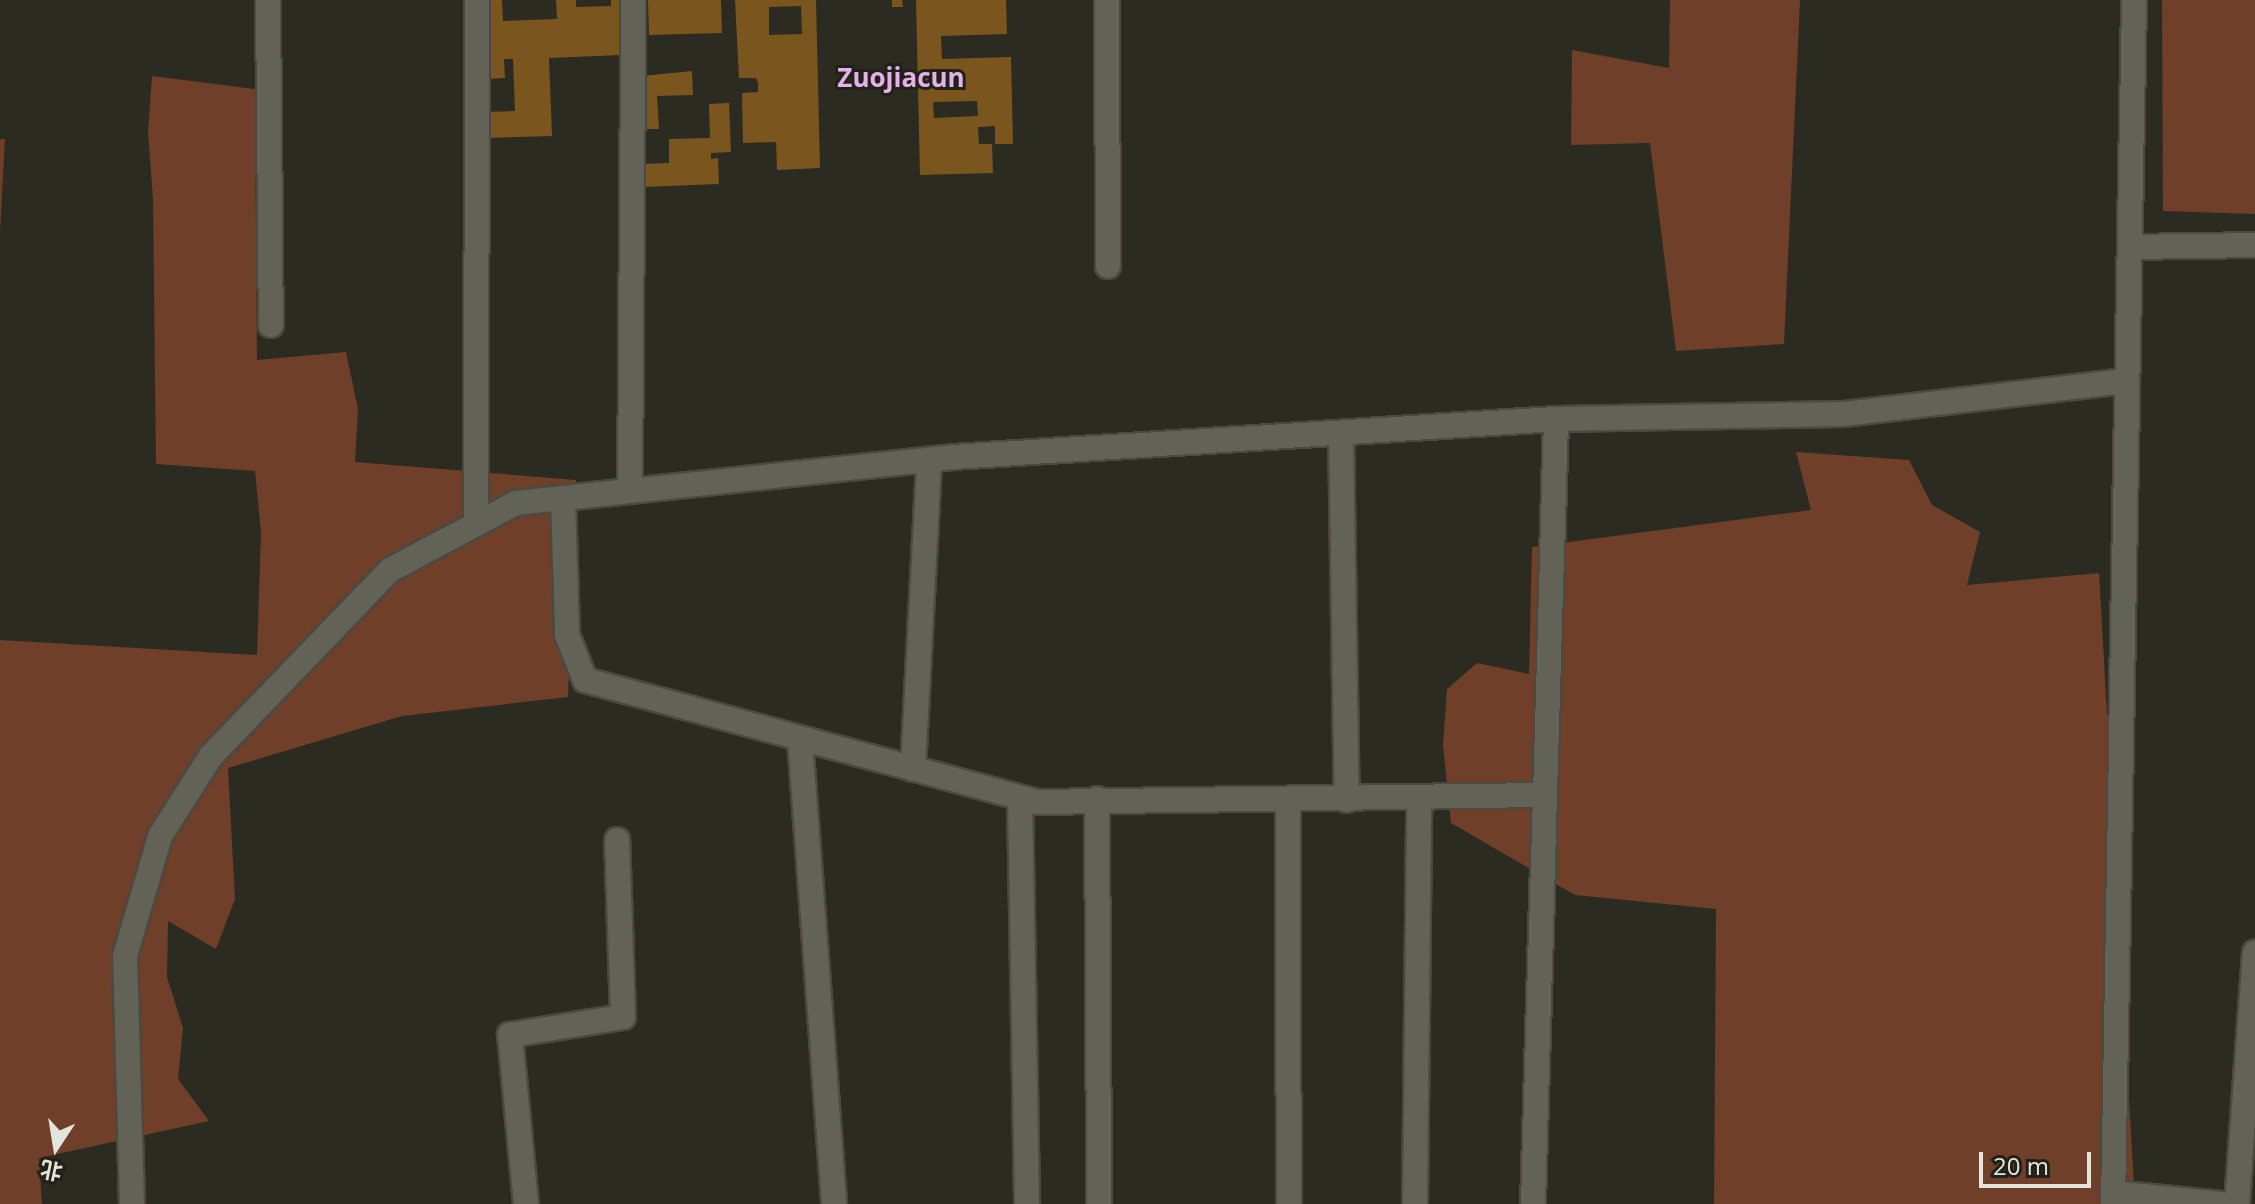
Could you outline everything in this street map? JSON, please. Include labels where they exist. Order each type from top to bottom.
[{"type":"street","points":[[268,0],[271,325]]},
{"type":"street","points":[[476,524],[477,0]]},
{"type":"street","points":[[630,491],[633,0]]},
{"type":"street","points":[[1107,0],[1108,266]]},
{"type":"street","points":[[2134,0],[2113,1199],[2221,1204]]},
{"type":"street","points":[[2130,247],[2255,245]]},
{"type":"street","points":[[132,1204],[125,956],[160,836],[211,756],[390,570],[516,503],[929,460],[1556,419],[1844,414],[2127,381]]},
{"type":"street","points":[[1533,1204],[1556,419]]},
{"type":"street","points":[[1341,433],[1347,800]]},
{"type":"street","points":[[913,769],[929,460]]},
{"type":"street","points":[[563,498],[567,635],[585,680],[1036,802],[1545,795]]},
{"type":"street","points":[[800,739],[834,1204]]},
{"type":"street","points":[[1020,798],[1027,1204]]},
{"type":"street","points":[[1415,1204],[1419,798]]},
{"type":"street","points":[[1097,799],[1099,1204]]},
{"type":"street","points":[[1288,800],[1289,1204]]},
{"type":"street","points":[[526,1204],[510,1035],[623,1017],[617,840]]},
{"type":"street","points":[[2237,1204],[2255,953]]},
{"type":"shaded area","points":[[1670,0],[1800,0],[1784,344],[1676,351],[1650,143],[1571,145],[1572,50],[1669,68]]},
{"type":"shaded area","points":[[2162,0],[2255,0],[2255,214],[2163,211]]},
{"type":"shaded area","points":[[152,76],[255,89],[257,360],[346,352],[358,409],[355,462],[576,480],[568,697],[402,716],[228,768],[235,899],[216,949],[168,921],[167,977],[183,1028],[178,1079],[209,1121],[39,1158],[42,1204],[0,1204],[0,640],[257,655],[261,532],[255,471],[156,464],[153,200],[148,132]]},
{"type":"shaded area","points":[[0,139],[5,139],[0,233]]},
{"type":"shaded area","points":[[1796,452],[1909,460],[1932,505],[1980,532],[1967,585],[2099,573],[2135,1204],[1714,1204],[1716,909],[1575,895],[1451,823],[1443,745],[1447,689],[1477,663],[1529,674],[1532,547],[1811,510]]},
{"type":"building","points":[[483,0],[502,0],[503,21],[557,19],[556,0],[576,0],[576,7],[611,6],[611,0],[629,0],[629,6],[620,7],[622,55],[549,58],[552,136],[485,138],[484,112],[515,111],[513,59],[504,59],[505,78],[486,79]]},
{"type":"building","points":[[648,0],[721,0],[722,33],[649,35]]},
{"type":"building","points":[[735,0],[816,0],[820,168],[777,170],[776,142],[743,143],[742,93],[758,92],[758,83],[756,78],[739,78]],"holes":[[[801,6],[802,34],[769,35],[769,7]]]},
{"type":"building","points":[[892,0],[902,0],[903,7],[892,7]]},
{"type":"building","points":[[916,0],[1006,0],[1007,34],[941,36],[942,59],[1011,57],[1013,144],[995,144],[995,126],[978,127],[979,144],[992,144],[993,173],[920,175]],"holes":[[[977,101],[978,116],[934,118],[933,102]]]},
{"type":"building","points":[[692,71],[693,95],[657,96],[659,129],[644,129],[642,76]]},
{"type":"building","points":[[729,103],[731,152],[711,153],[711,159],[718,158],[719,184],[643,187],[642,164],[669,163],[669,139],[710,138],[709,104]]},
{"type":"district","name":"Zuojiacun","points":[[901,78]]}]
